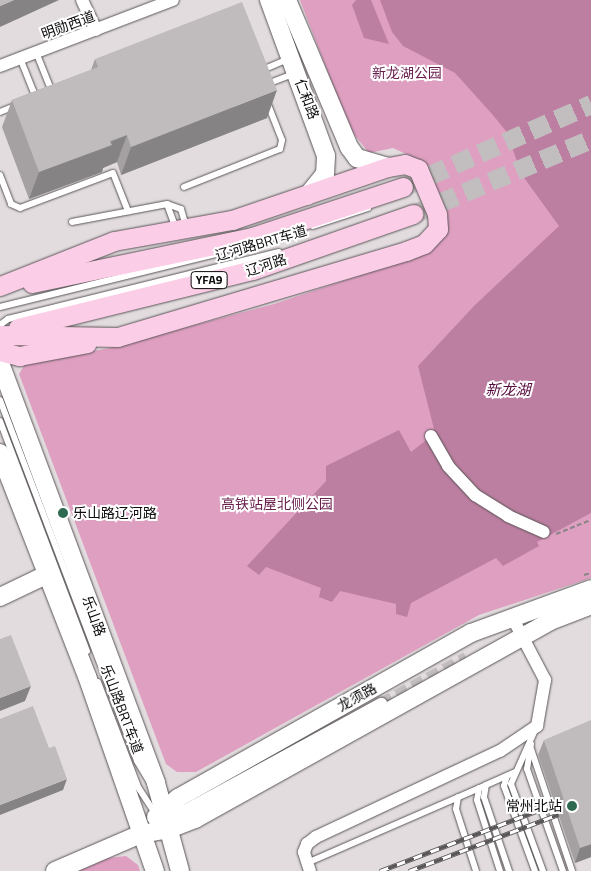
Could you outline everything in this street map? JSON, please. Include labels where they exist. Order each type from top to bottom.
[{"type":"main road","points":[[0,286],[114,241],[232,220],[388,167],[405,164],[418,169],[437,214],[438,229],[424,244],[118,337],[19,356],[0,351]]},
{"type":"main road","name":"YFA9","points":[[0,291],[252,238],[403,187]]},
{"type":"main road","name":"辽河路","points":[[0,334],[253,270],[412,210]]},
{"type":"main road","points":[[0,334],[118,337]]},
{"type":"street","points":[[82,0],[96,30]]},
{"type":"street","name":"明勋西道","points":[[0,66],[173,0]]},
{"type":"street","name":"仁和路","points":[[269,0],[326,156],[325,174],[307,196]]},
{"type":"street","name":"仁和路","points":[[287,0],[349,147],[358,158],[388,167]]},
{"type":"street","name":"乐山路","points":[[0,363],[163,814],[180,871]]},
{"type":"street","points":[[431,436],[448,466],[476,495],[508,516],[548,533]]},
{"type":"street","name":"乐山路","points":[[0,453],[88,676],[155,871]]},
{"type":"street","points":[[0,597],[48,574]]},
{"type":"street","name":"龙须路","points":[[56,871],[141,834],[192,790],[471,633],[591,588]]},
{"type":"street","name":"龙须路","points":[[163,814],[203,815],[523,636],[591,605]]},
{"type":"street","points":[[309,867],[304,852],[307,844],[316,837],[500,751],[537,726],[545,680],[512,617]]},
{"type":"street","points":[[163,814],[381,704]]},
{"type":"lane","points":[[36,52],[52,92]]},
{"type":"lane","points":[[20,58],[36,98]]},
{"type":"lane","points":[[184,187],[280,149],[282,140],[253,64]]},
{"type":"lane","points":[[256,72],[294,65]]},
{"type":"lane","points":[[261,86],[294,65]]},
{"type":"lane","points":[[0,112],[61,88]]},
{"type":"lane","points":[[0,175],[11,204],[20,208],[113,172],[128,211]]},
{"type":"lane","points":[[167,204],[182,229]]},
{"type":"lane","points":[[72,222],[167,204],[180,209],[182,229]]},
{"type":"lane","name":"辽河路BRT车道","points":[[0,307],[166,268],[372,207]]},
{"type":"lane","name":"辽河路BRT车道","points":[[0,325],[8,319],[302,245],[412,210]]},
{"type":"lane","name":"乐山路BRT车道","points":[[0,400],[137,762],[163,814]]},
{"type":"lane","name":"乐山路BRT车道","points":[[0,421],[138,787],[163,814]]},
{"type":"lane","points":[[537,726],[530,746],[527,769],[563,871]]},
{"type":"lane","points":[[537,726],[511,784],[543,871]]},
{"type":"lane","points":[[530,746],[572,871]]},
{"type":"lane","points":[[309,867],[515,772]]},
{"type":"lane","points":[[507,776],[504,786],[535,871]]},
{"type":"lane","points":[[486,785],[484,797],[509,871]]},
{"type":"lane","points":[[479,788],[477,800],[500,871]]},
{"type":"lane","points":[[458,797],[456,809],[476,871]]},
{"type":"path","points":[[548,533],[591,520]]},
{"type":"green space","name":"高铁站屋北侧公园","points":[[300,0],[591,0],[591,578],[479,615],[196,772],[177,772],[166,764],[19,374],[25,364],[109,348],[274,304],[421,255],[442,239],[447,225],[419,160],[393,148],[369,153],[349,128]]},
{"type":"green space","points":[[126,856],[138,865],[140,871],[78,871],[108,858]]},
{"type":"water","points":[[356,0],[371,0],[389,44],[364,38],[352,5]]},
{"type":"water","name":"新龙湖","points":[[380,0],[591,0],[591,513],[537,542],[539,546],[503,566],[496,558],[411,603],[407,617],[396,614],[396,604],[340,591],[332,602],[319,597],[321,588],[266,567],[259,575],[247,566],[326,481],[326,466],[399,430],[411,452],[435,433],[418,366],[474,306],[559,226],[522,175],[506,131],[455,73],[403,46],[392,32]]},
{"type":"building","points":[[0,0],[14,0],[0,6]]},
{"type":"building","points":[[242,2],[277,90],[131,147],[127,135],[110,141],[112,145],[39,172],[12,100],[98,67],[95,59]]},
{"type":"building","points":[[11,635],[31,686],[0,698],[0,639]]},
{"type":"building","points":[[33,706],[49,748],[55,746],[67,779],[0,805],[0,719]]},
{"type":"building","name":"常州北站","points":[[591,720],[591,844],[580,848],[544,740]]},
{"type":"tunnel","points":[[403,187],[591,104]]},
{"type":"tunnel","points":[[413,214],[591,139]]},
{"type":"tunnel","points":[[381,704],[466,658]]},
{"type":"railway","points":[[380,871],[591,790]]},
{"type":"railway","points":[[409,871],[591,802]]},
{"type":"place","name":"乐山路辽河路","points":[[63,513]]},
{"type":"place","name":"常州北站","points":[[572,806]]},
{"type":"park label","name":"新龙湖公园","points":[[407,73]]}]
